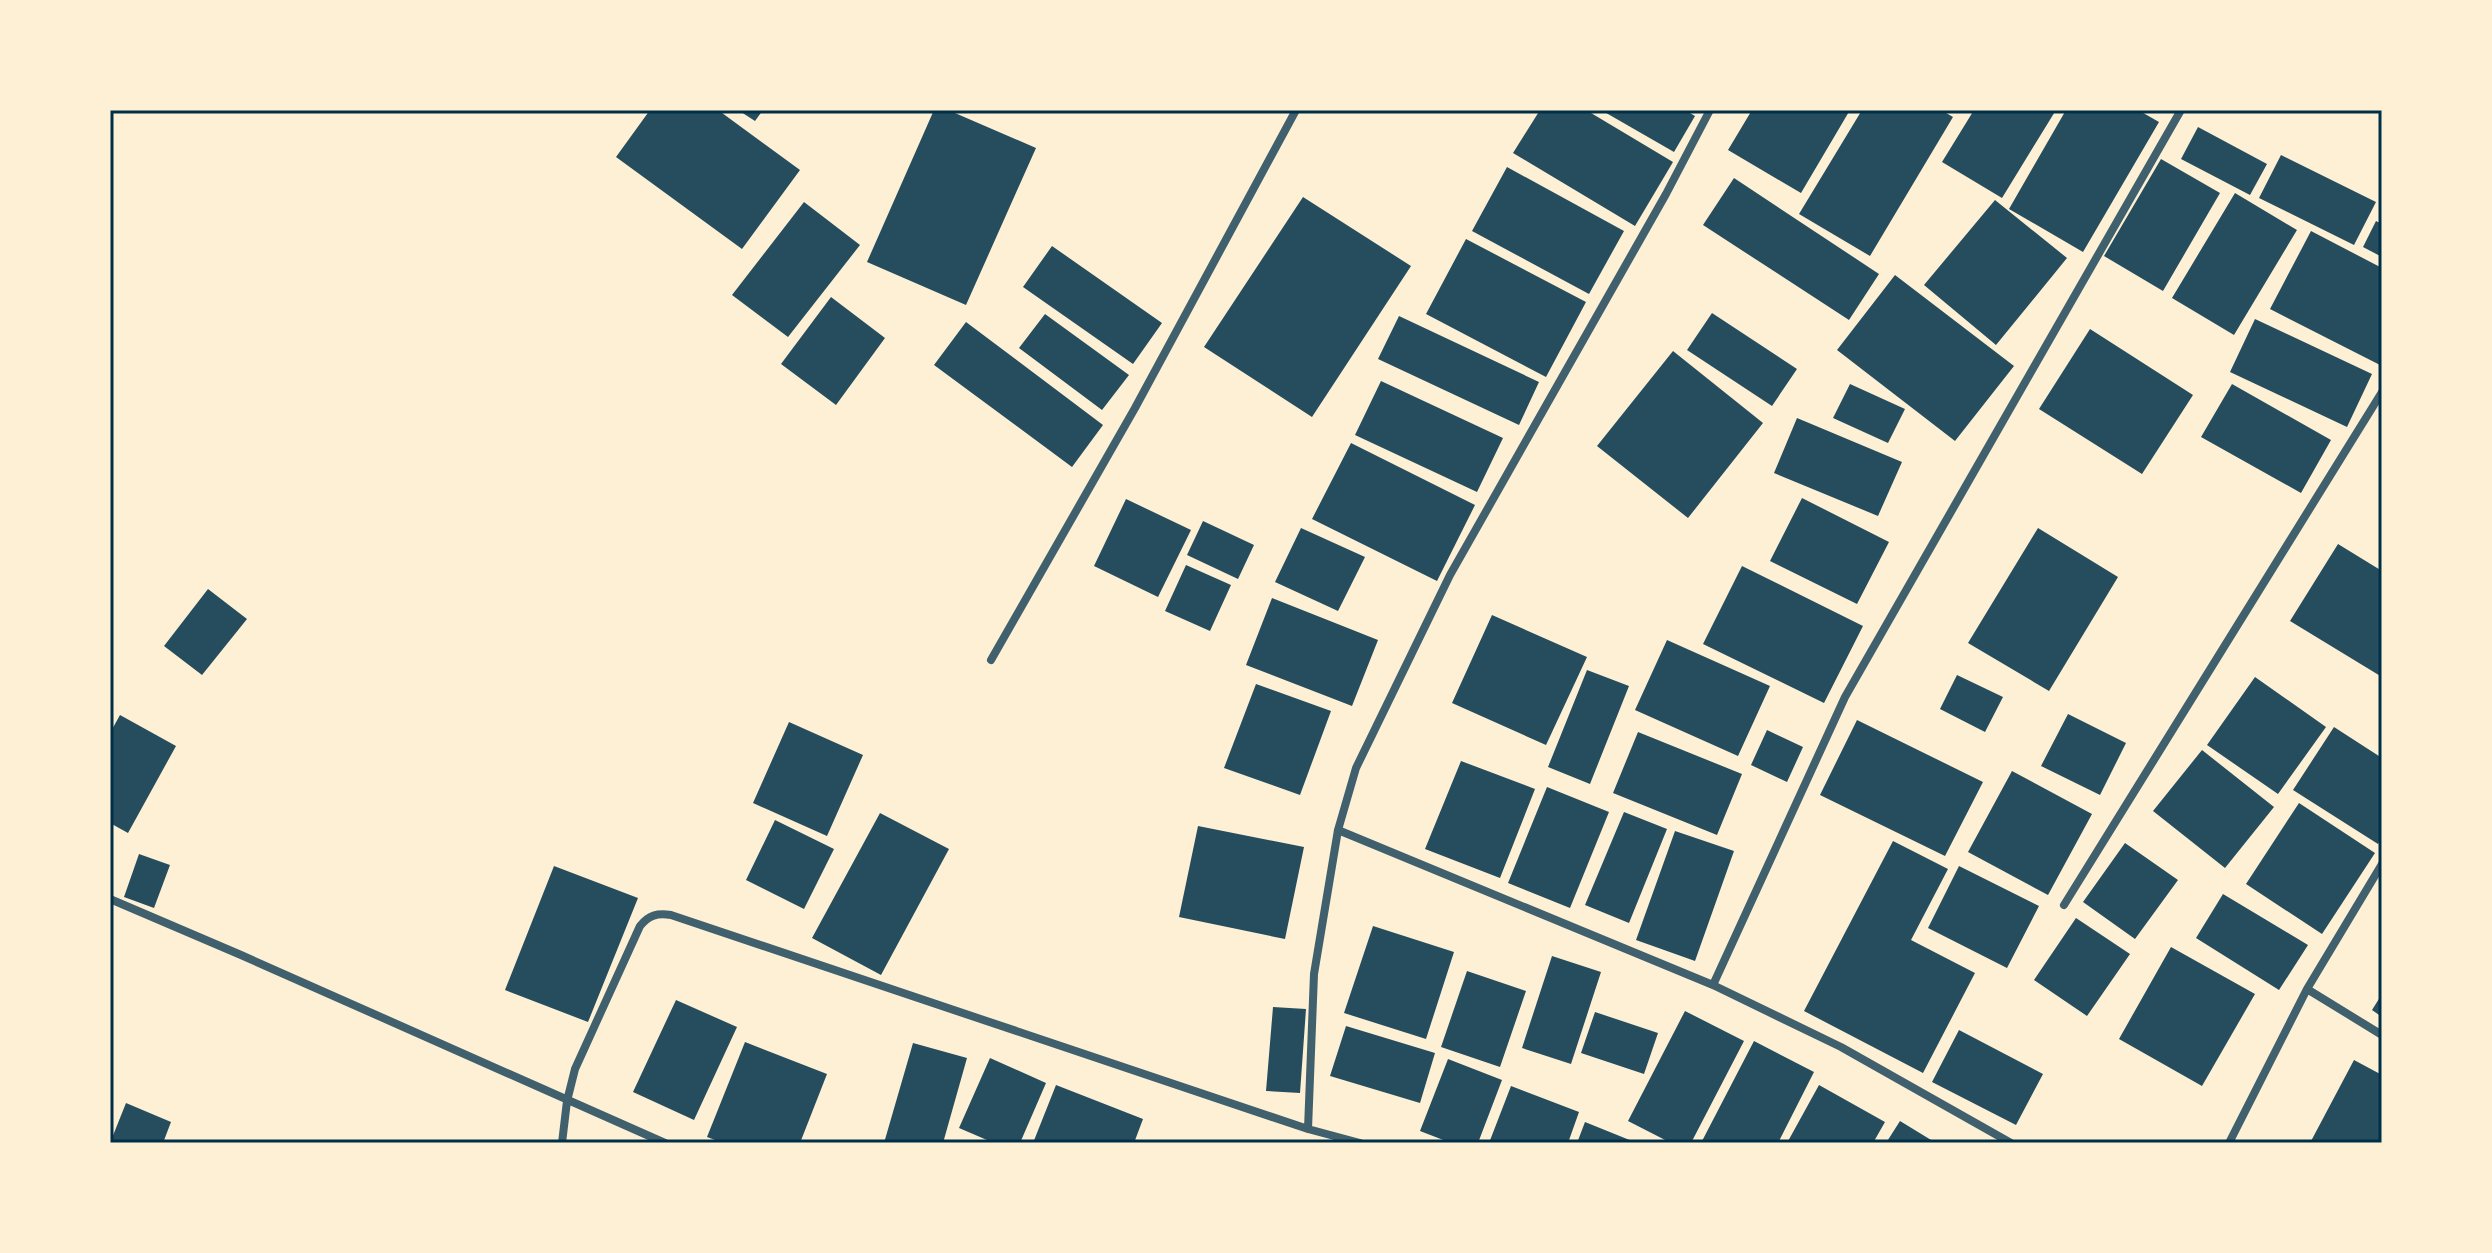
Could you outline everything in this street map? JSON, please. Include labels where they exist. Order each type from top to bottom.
[{"type":"street","points":[[991,660],[1135,408],[1296,110]]},
{"type":"street","points":[[1308,1129],[1314,974],[1338,830],[1356,768],[1450,575],[1666,194],[1710,110]]},
{"type":"street","points":[[1713,985],[1845,697],[2181,110]]},
{"type":"street","points":[[2064,905],[2382,392]]},
{"type":"street","points":[[1338,830],[1713,985],[1841,1047],[2011,1143]]},
{"type":"street","points":[[2229,1143],[2307,989],[2382,864]]},
{"type":"street","points":[[110,899],[665,1143]]},
{"type":"street","points":[[562,1143],[575,1069],[640,926],[648,918],[659,914],[685,920],[1308,1129],[1360,1143]]},
{"type":"street","points":[[2307,989],[2382,1035]]},
{"type":"building","points":[[650,110],[718,110],[800,170],[742,249],[616,157]]},
{"type":"building","points":[[738,110],[763,110],[755,121]]},
{"type":"building","points":[[934,110],[948,110],[1036,148],[966,305],[867,262]]},
{"type":"building","points":[[1540,110],[1586,110],[1673,162],[1635,226],[1513,153]]},
{"type":"building","points":[[1601,110],[1685,110],[1695,116],[1674,152]]},
{"type":"building","points":[[1752,110],[1850,110],[1801,193],[1728,150]]},
{"type":"building","points":[[1862,110],[1941,110],[1953,117],[1870,256],[1799,214]]},
{"type":"building","points":[[1974,110],[2056,110],[2002,198],[1942,162]]},
{"type":"building","points":[[2066,110],[2138,110],[2159,122],[2083,252],[2009,209]]},
{"type":"building","points":[[2198,127],[2267,164],[2250,195],[2181,159]]},
{"type":"building","points":[[2281,155],[2376,202],[2354,245],[2259,198]]},
{"type":"building","points":[[2161,159],[2220,193],[2163,291],[2104,256]]},
{"type":"building","points":[[1507,167],[1624,231],[1589,294],[1472,231]]},
{"type":"building","points":[[1734,178],[1879,274],[1849,320],[1703,225]]},
{"type":"building","points":[[2235,193],[2297,230],[2234,335],[2172,298]]},
{"type":"building","points":[[1303,197],[1411,266],[1312,417],[1204,347]]},
{"type":"building","points":[[1995,200],[2067,258],[1996,345],[1924,285]]},
{"type":"building","points":[[804,202],[860,245],[788,337],[732,295]]},
{"type":"building","points":[[2376,221],[2382,224],[2382,257],[2363,247]]},
{"type":"building","points":[[2311,231],[2382,268],[2380,365],[2270,309]]},
{"type":"building","points":[[1466,239],[1586,302],[1546,377],[1426,314]]},
{"type":"building","points":[[1052,246],[1162,323],[1133,364],[1023,287]]},
{"type":"building","points":[[1895,275],[2014,366],[1955,441],[1837,350]]},
{"type":"building","points":[[831,297],[885,338],[836,405],[781,364]]},
{"type":"building","points":[[1712,313],[1797,369],[1772,406],[1687,350]]},
{"type":"building","points":[[1045,314],[1129,375],[1102,410],[1019,348]]},
{"type":"building","points":[[1399,316],[1539,382],[1519,425],[1378,359]]},
{"type":"building","points":[[2255,319],[2372,374],[2347,427],[2230,372]]},
{"type":"building","points":[[966,322],[1103,425],[1072,467],[934,365]]},
{"type":"building","points":[[2090,329],[2193,395],[2142,474],[2039,409]]},
{"type":"building","points":[[1673,351],[1763,423],[1688,518],[1597,446]]},
{"type":"building","points":[[1381,381],[1503,438],[1477,492],[1355,435]]},
{"type":"building","points":[[1850,384],[1905,409],[1888,443],[1833,418]]},
{"type":"building","points":[[2232,384],[2331,440],[2301,493],[2201,437]]},
{"type":"building","points":[[1797,418],[1902,462],[1878,516],[1774,473]]},
{"type":"building","points":[[1351,443],[1475,505],[1437,581],[1312,519]]},
{"type":"building","points":[[1802,498],[1889,542],[1857,604],[1770,561]]},
{"type":"building","points":[[1126,499],[1191,530],[1158,597],[1094,566]]},
{"type":"building","points":[[1203,521],[1254,545],[1238,579],[1187,555]]},
{"type":"building","points":[[1301,528],[1365,557],[1338,611],[1275,582]]},
{"type":"building","points":[[2038,528],[2118,577],[2049,691],[1968,643]]},
{"type":"building","points":[[2338,544],[2382,571],[2382,677],[2290,621]]},
{"type":"building","points":[[1186,565],[1231,585],[1210,631],[1165,611]]},
{"type":"building","points":[[1742,566],[1863,626],[1824,703],[1703,644]]},
{"type":"building","points":[[208,589],[247,619],[202,675],[164,646]]},
{"type":"building","points":[[1272,598],[1378,640],[1352,706],[1246,665]]},
{"type":"building","points":[[1492,615],[1587,657],[1546,745],[1452,703]]},
{"type":"building","points":[[1667,640],[1770,686],[1738,756],[1635,710]]},
{"type":"building","points":[[1587,670],[1629,686],[1590,784],[1548,767]]},
{"type":"building","points":[[1957,675],[2003,697],[1985,732],[1940,709]]},
{"type":"building","points":[[2255,677],[2326,727],[2278,794],[2207,745]]},
{"type":"building","points":[[1256,684],[1331,711],[1300,795],[1224,768]]},
{"type":"building","points":[[2068,714],[2126,743],[2100,795],[2041,766]]},
{"type":"building","points":[[120,715],[176,746],[128,833],[110,823],[110,733]]},
{"type":"building","points":[[1857,720],[1983,782],[1945,856],[1820,795]]},
{"type":"building","points":[[789,722],[863,755],[827,836],[753,803]]},
{"type":"building","points":[[2334,727],[2382,758],[2382,838],[2378,844],[2293,790]]},
{"type":"building","points":[[1767,730],[1803,747],[1787,782],[1751,765]]},
{"type":"building","points":[[1638,732],[1742,774],[1717,835],[1613,793]]},
{"type":"building","points":[[2202,750],[2274,807],[2225,868],[2153,811]]},
{"type":"building","points":[[1461,761],[1535,789],[1500,878],[1425,849]]},
{"type":"building","points":[[2012,771],[2092,814],[2048,895],[1968,852]]},
{"type":"building","points":[[1547,787],[1609,812],[1570,908],[1508,883]]},
{"type":"building","points":[[2299,803],[2375,853],[2322,934],[2246,884]]},
{"type":"building","points":[[1624,812],[1667,829],[1629,923],[1585,905]]},
{"type":"building","points":[[880,813],[949,849],[881,975],[812,938]]},
{"type":"building","points":[[775,820],[834,849],[804,909],[746,880]]},
{"type":"building","points":[[1198,826],[1304,847],[1285,939],[1179,917]]},
{"type":"building","points":[[1675,831],[1734,851],[1695,961],[1636,940]]},
{"type":"building","points":[[1893,841],[1948,869],[1911,940],[1975,973],[1923,1073],[1804,1011]]},
{"type":"building","points":[[2125,843],[2178,880],[2135,939],[2083,902]]},
{"type":"building","points":[[139,854],[170,865],[154,908],[124,897]]},
{"type":"building","points":[[554,866],[638,898],[588,1022],[505,990]]},
{"type":"building","points":[[1959,866],[2039,906],[2007,968],[1928,928]]},
{"type":"building","points":[[2223,894],[2308,945],[2279,990],[2196,938]]},
{"type":"building","points":[[2076,918],[2130,954],[2087,1016],[2034,980]]},
{"type":"building","points":[[1373,926],[1454,952],[1426,1039],[1344,1013]]},
{"type":"building","points":[[2171,947],[2255,994],[2202,1086],[2119,1039]]},
{"type":"building","points":[[1552,956],[1601,972],[1571,1064],[1522,1048]]},
{"type":"building","points":[[1467,971],[1526,991],[1500,1067],[1441,1047]]},
{"type":"building","points":[[2382,994],[2382,1017],[2372,1010]]},
{"type":"building","points":[[676,1000],[737,1027],[694,1120],[633,1092]]},
{"type":"building","points":[[1273,1007],[1306,1009],[1300,1093],[1266,1091]]},
{"type":"building","points":[[1685,1011],[1744,1041],[1691,1143],[1671,1143],[1628,1121]]},
{"type":"building","points":[[1595,1012],[1658,1033],[1644,1074],[1581,1053]]},
{"type":"building","points":[[1346,1026],[1435,1053],[1420,1103],[1330,1076]]},
{"type":"building","points":[[1959,1030],[2043,1074],[2016,1125],[1932,1082]]},
{"type":"building","points":[[1754,1041],[1814,1072],[1778,1143],[1701,1143]]},
{"type":"building","points":[[745,1042],[827,1074],[800,1143],[723,1143],[707,1137]]},
{"type":"building","points":[[913,1043],[967,1058],[943,1143],[884,1143]]},
{"type":"building","points":[[990,1058],[1046,1083],[1020,1143],[994,1143],[959,1128]]},
{"type":"building","points":[[1448,1059],[1502,1080],[1478,1143],[1451,1143],[1420,1131]]},
{"type":"building","points":[[2354,1060],[2382,1075],[2382,1143],[2310,1143]]},
{"type":"building","points":[[1056,1085],[1143,1119],[1134,1143],[1033,1143]]},
{"type":"building","points":[[1819,1085],[1885,1122],[1873,1143],[1787,1143]]},
{"type":"building","points":[[1511,1086],[1579,1112],[1568,1143],[1489,1143]]},
{"type":"building","points":[[126,1103],[171,1122],[163,1143],[110,1143]]},
{"type":"building","points":[[1900,1121],[1936,1143],[1886,1143]]},
{"type":"building","points":[[1585,1122],[1637,1143],[1577,1143]]}]
